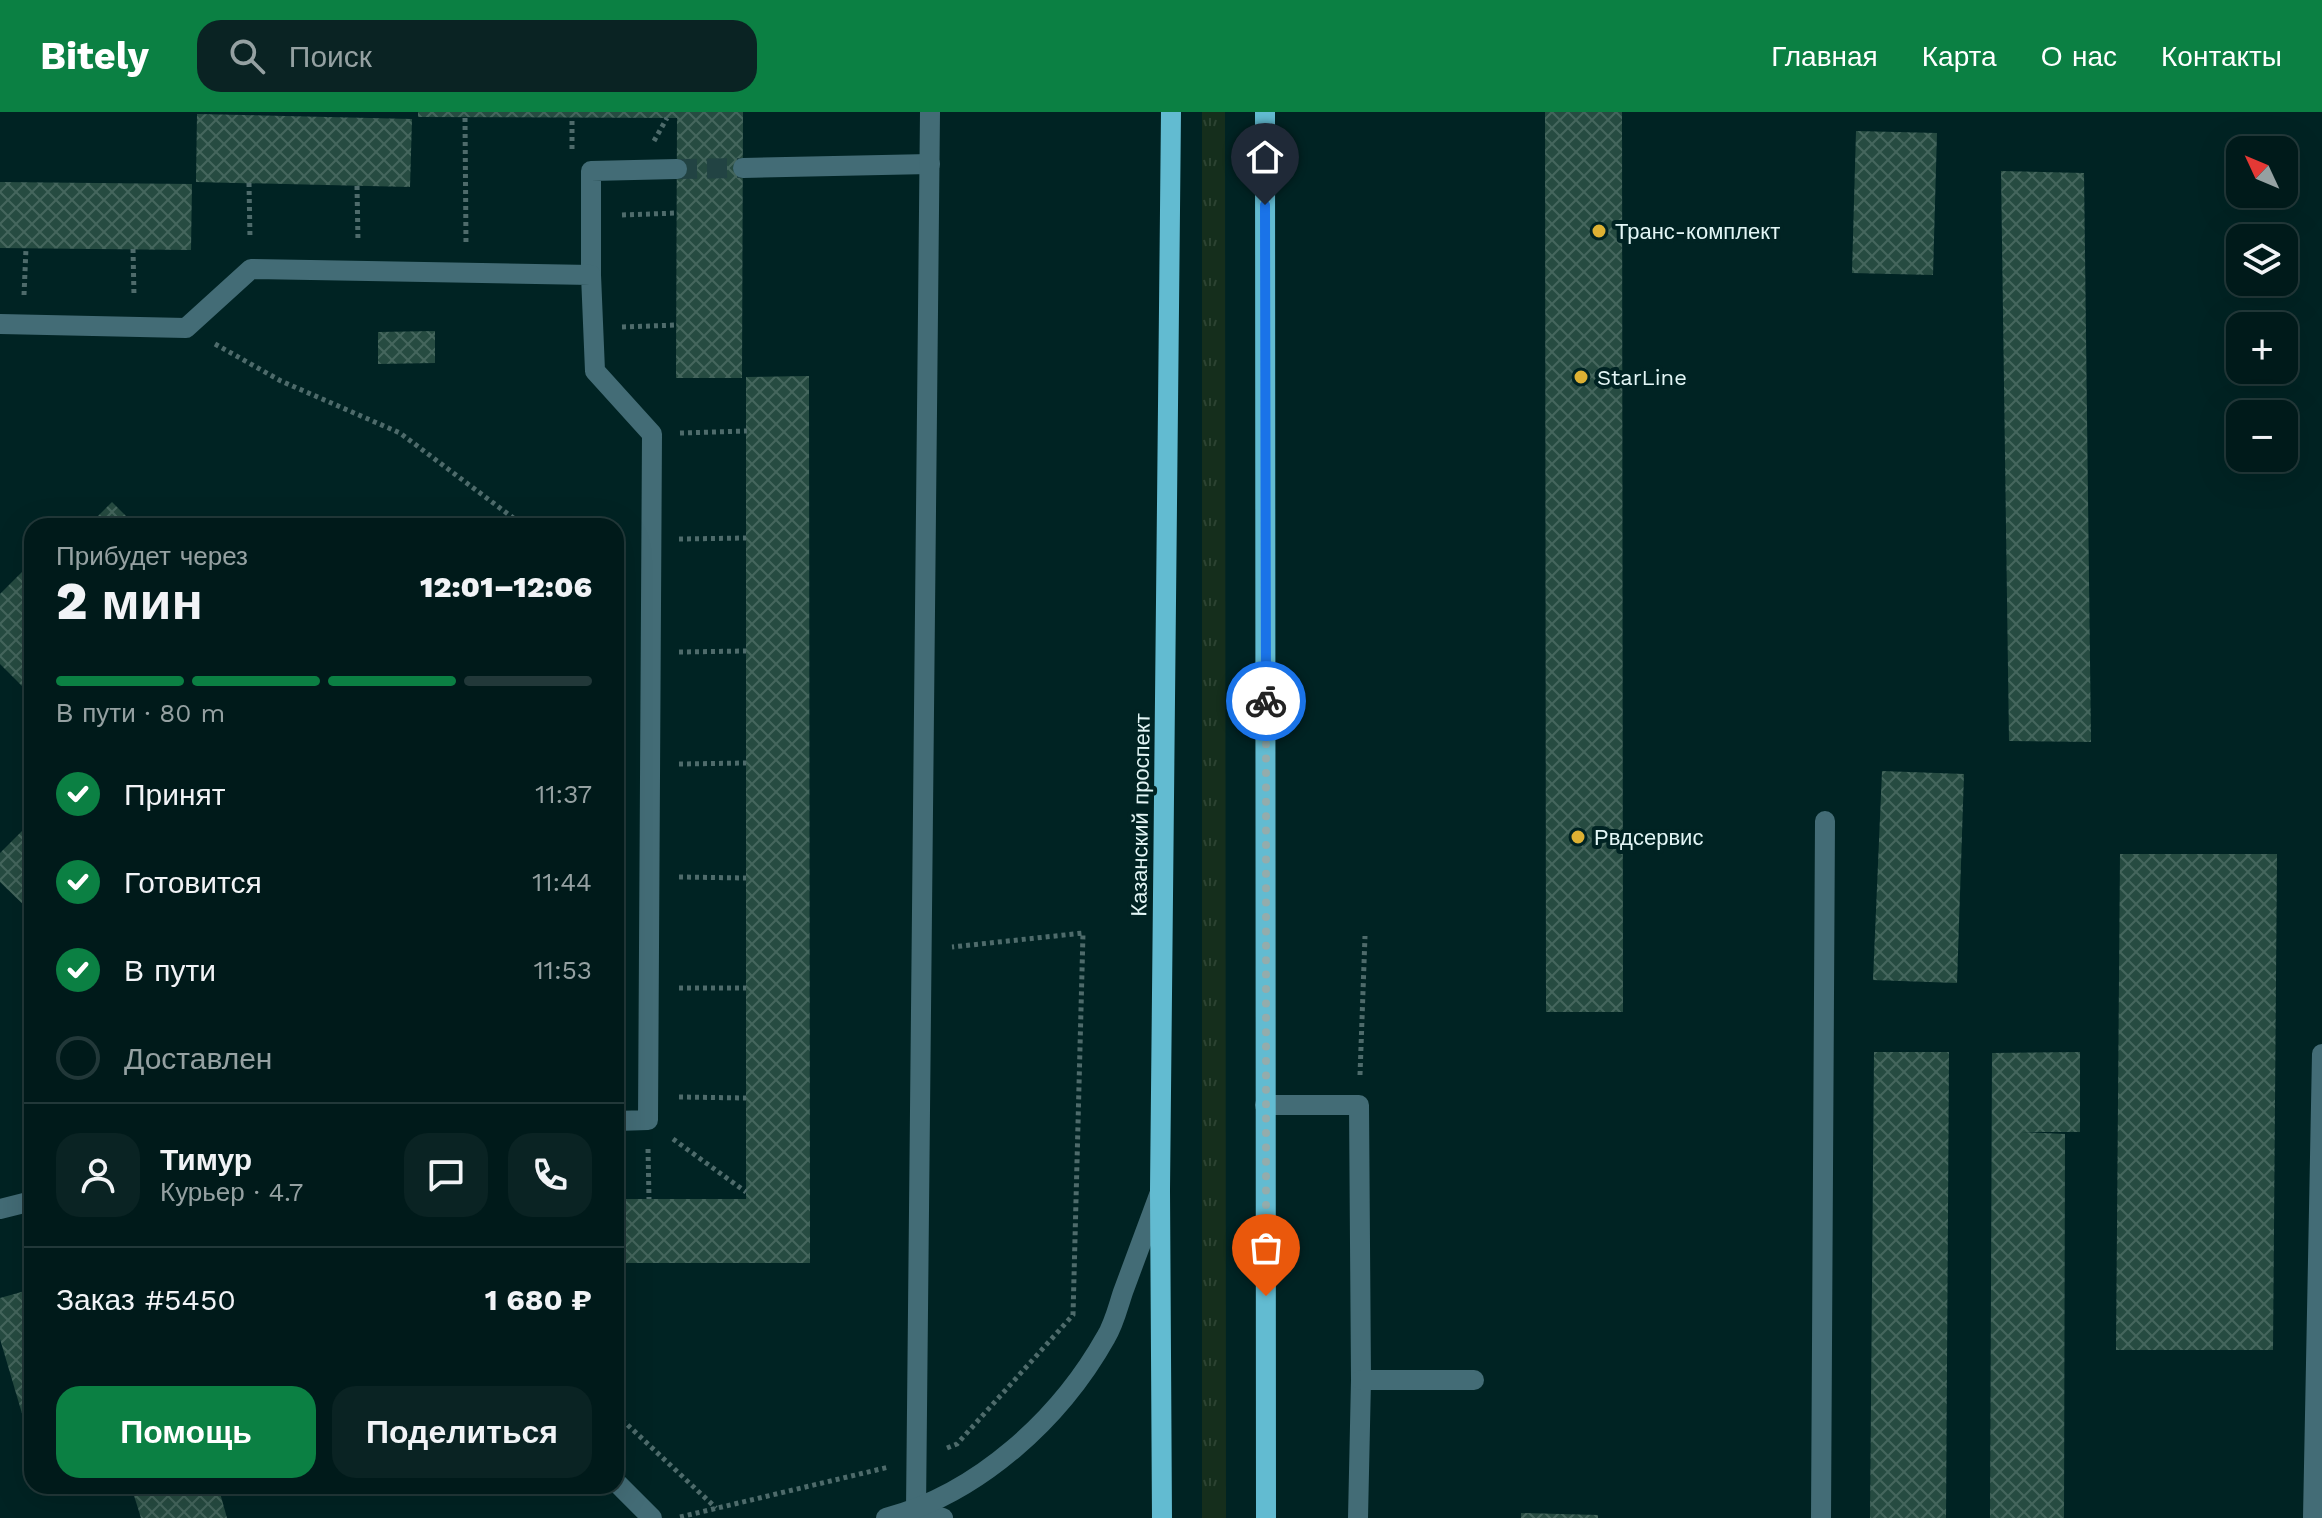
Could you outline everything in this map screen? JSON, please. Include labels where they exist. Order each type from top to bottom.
[{"type":"main road","name":"Казанский проспект","points":[[1162,1518],[1160,1190],[1171,112]]},
{"type":"main road","points":[[1265,112],[1266,1518]]},
{"type":"street","points":[[916,1510],[930,112]]},
{"type":"street","points":[[743,168],[930,164]]},
{"type":"street","points":[[624,1121],[648,1120],[652,434],[595,371],[591,171],[677,169]]},
{"type":"street","points":[[0,324],[186,328],[251,269],[591,275]]},
{"type":"street","points":[[1821,1518],[1825,821]]},
{"type":"street","points":[[2313,1518],[2322,1054]]},
{"type":"street","points":[[1265,1105],[1359,1105],[1361,1380],[1358,1518]]},
{"type":"street","points":[[886,1518],[916,1510],[979,1475],[1021,1441],[1068,1395],[1107,1336],[1160,1190]]},
{"type":"street","points":[[0,1209],[24,1203]]},
{"type":"street","points":[[1361,1380],[1474,1380]]},
{"type":"street","points":[[624,1490],[652,1518]]},
{"type":"street","points":[[916,1510],[943,1518]]},
{"type":"path","points":[[465,118],[466,273]]},
{"type":"path","points":[[249,183],[251,269]]},
{"type":"path","points":[[357,186],[359,272]]},
{"type":"path","points":[[591,216],[677,213]]},
{"type":"path","points":[[23,325],[26,248]]},
{"type":"path","points":[[133,249],[134,327]]},
{"type":"path","points":[[594,327],[677,325]]},
{"type":"path","points":[[186,328],[281,381],[400,433],[513,518]]},
{"type":"path","points":[[652,434],[747,431]]},
{"type":"path","points":[[651,540],[746,538]]},
{"type":"path","points":[[651,653],[746,651]]},
{"type":"path","points":[[650,764],[746,763]]},
{"type":"path","points":[[649,877],[746,878]]},
{"type":"path","points":[[676,1518],[916,1460],[957,1444],[1073,1315],[1083,933],[922,950]]},
{"type":"path","points":[[1359,1105],[1365,936]]},
{"type":"path","points":[[649,988],[746,988]]},
{"type":"path","points":[[648,1096],[746,1098]]},
{"type":"path","points":[[648,1120],[746,1192]]},
{"type":"path","points":[[648,1120],[649,1199]]},
{"type":"path","points":[[624,1422],[716,1508]]},
{"type":"green space","points":[[1202,112],[1225,112],[1226,1518],[1202,1518]]},
{"type":"building","points":[[418,112],[743,112],[742,378],[676,378],[677,118],[418,117]]},
{"type":"building","points":[[1545,112],[1622,112],[1623,1012],[1546,1012]]},
{"type":"building","points":[[197,114],[412,119],[410,187],[196,182]]},
{"type":"building","points":[[1856,131],[1937,133],[1933,275],[1852,273]]},
{"type":"building","points":[[2001,171],[2084,173],[2091,742],[2009,741]]},
{"type":"building","points":[[0,182],[192,184],[191,250],[0,248]]},
{"type":"building","points":[[435,331],[435,363],[378,364],[378,332]]},
{"type":"building","points":[[809,376],[810,1263],[624,1263],[624,1199],[746,1199],[746,377]]},
{"type":"building","points":[[112,502],[128,518],[96,518]]},
{"type":"building","points":[[24,570],[23,687],[0,664],[0,594]]},
{"type":"building","points":[[1882,771],[1964,774],[1957,983],[1873,980]]},
{"type":"building","points":[[24,829],[24,905],[0,882],[0,853]]},
{"type":"building","points":[[2120,854],[2277,854],[2273,1350],[2116,1350]]},
{"type":"building","points":[[1874,1052],[1949,1052],[1946,1518],[1870,1518]]},
{"type":"building","points":[[2080,1052],[2080,1132],[2021,1132],[2065,1134],[2064,1518],[1990,1518],[1992,1053]]},
{"type":"building","points":[[24,1291],[24,1420],[0,1339],[0,1298]]},
{"type":"building","points":[[134,1494],[220,1494],[227,1518],[141,1518]]},
{"type":"building","points":[[1521,1513],[1598,1515],[1598,1518],[1521,1518]]},
{"type":"tunnel","points":[[677,169],[743,168]]},
{"type":"way so far","points":[[1266,701],[1266,1296]]},
{"type":"place","name":"Транс-комплект","points":[[1599,231]]},
{"type":"place","name":"StarLine","points":[[1581,377]]},
{"type":"place","name":"Рвдсервис","points":[[1578,837]]},
{"type":"route","points":[[1265,205],[1266,701]]}]
